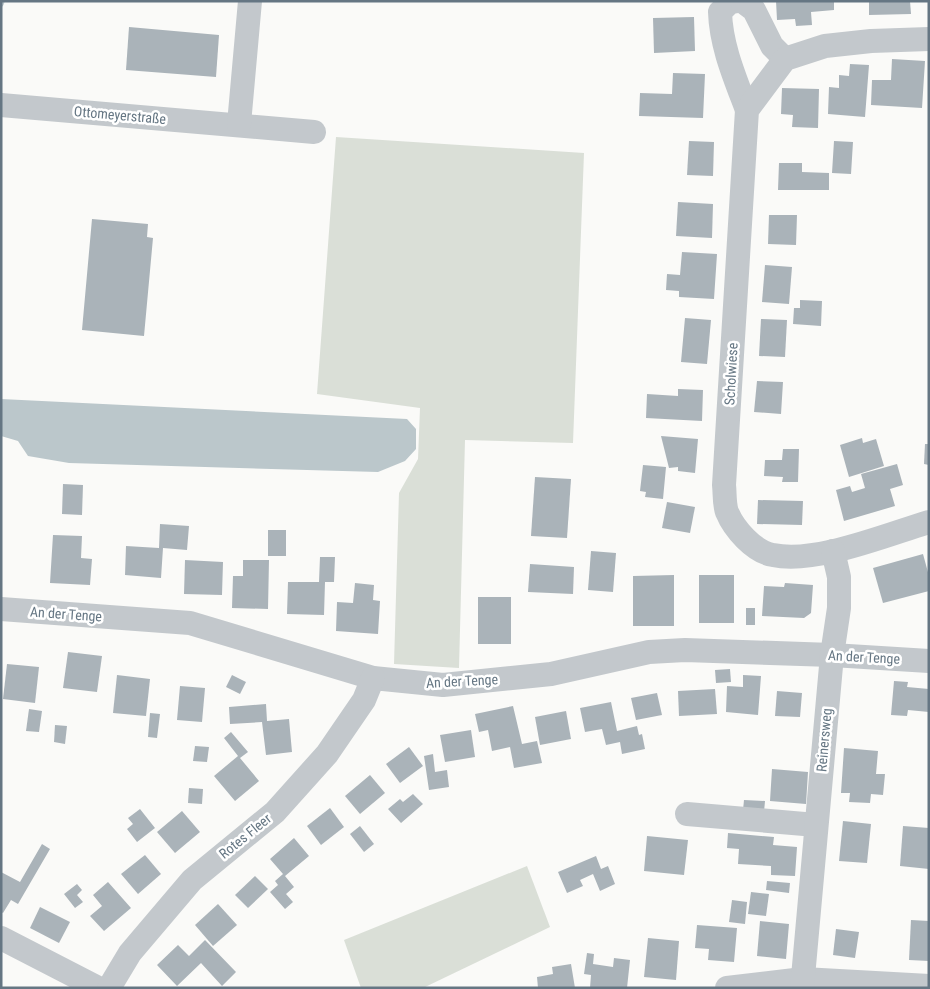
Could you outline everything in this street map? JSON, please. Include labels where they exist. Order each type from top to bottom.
[{"type":"street","points":[[239,124],[250,1]]},
{"type":"street","name":"Scholwiese","points":[[737,1],[730,2],[720,12],[720,24],[729,64],[747,110],[724,485],[727,510],[734,526],[748,542],[771,555],[800,558],[833,551],[929,522]]},
{"type":"street","points":[[742,1],[754,10],[772,46],[785,59]]},
{"type":"street","points":[[747,110],[785,59],[825,46],[871,41],[929,39]]},
{"type":"street","name":"Ottomeyerstraße","points":[[1,105],[239,124],[314,132]]},
{"type":"street","points":[[832,655],[839,608],[840,577],[833,551]]},
{"type":"street","name":"An der Tenge","points":[[1,610],[190,623],[373,678],[443,685],[551,674],[649,652],[685,650],[832,655],[929,661]]},
{"type":"street","name":"Reinersweg","points":[[802,983],[832,655]]},
{"type":"street","name":"Rotes Fleer","points":[[109,988],[130,953],[192,880],[275,812],[326,754],[364,700],[373,678]]},
{"type":"street","points":[[687,814],[816,826]]},
{"type":"street","points":[[1,938],[98,988]]},
{"type":"street","points":[[727,988],[802,983],[929,986]]},
{"type":"shaded area","points":[[336,137],[584,153],[573,443],[465,440],[459,668],[394,664],[399,493],[418,459],[420,408],[317,394]]},
{"type":"shaded area","points":[[1,399],[407,419],[416,429],[416,449],[405,461],[378,472],[69,463],[28,456],[18,441],[1,436]]},
{"type":"shaded area","points":[[527,866],[550,927],[423,988],[361,988],[344,940]]},
{"type":"building","points":[[776,1],[834,1],[834,10],[811,12],[812,25],[796,26],[795,19],[777,20]]},
{"type":"building","points":[[869,1],[910,1],[911,14],[869,15]]},
{"type":"building","points":[[694,17],[695,51],[654,53],[653,18]]},
{"type":"building","points":[[129,27],[219,35],[216,77],[126,70]]},
{"type":"building","points":[[892,59],[925,61],[922,108],[871,105],[872,80],[891,80]]},
{"type":"building","points":[[850,64],[869,65],[865,117],[828,114],[829,87],[839,88],[839,75],[849,76]]},
{"type":"building","points":[[673,73],[705,74],[703,118],[639,116],[640,93],[672,94]]},
{"type":"building","points":[[782,88],[819,89],[818,128],[792,127],[793,115],[781,114]]},
{"type":"building","points":[[689,141],[714,142],[713,176],[687,175]]},
{"type":"building","points":[[834,141],[853,142],[851,174],[832,173]]},
{"type":"building","points":[[779,163],[802,163],[802,172],[829,173],[829,190],[778,190]]},
{"type":"building","points":[[678,202],[713,204],[712,238],[676,236]]},
{"type":"building","points":[[769,215],[797,215],[796,245],[768,244]]},
{"type":"building","points":[[92,219],[148,224],[147,237],[153,238],[144,336],[82,330]]},
{"type":"building","points":[[682,252],[717,254],[714,299],[679,297],[679,291],[666,290],[667,274],[680,275]]},
{"type":"building","points":[[765,265],[792,267],[789,304],[762,302]]},
{"type":"building","points":[[800,300],[822,301],[821,326],[793,324],[794,308],[800,308]]},
{"type":"building","points":[[685,318],[711,320],[707,364],[681,362]]},
{"type":"building","points":[[761,319],[787,320],[785,357],[759,356]]},
{"type":"building","points":[[757,381],[783,382],[781,414],[754,412]]},
{"type":"building","points":[[678,389],[703,390],[702,421],[646,418],[647,394],[678,396]]},
{"type":"building","points":[[661,436],[698,439],[695,473],[678,471],[678,467],[669,468]]},
{"type":"building","points":[[862,438],[863,443],[876,439],[884,466],[849,477],[840,445]]},
{"type":"building","points":[[925,444],[929,444],[929,465],[924,464]]},
{"type":"building","points":[[783,449],[799,449],[798,482],[782,482],[783,477],[764,476],[765,460],[782,460]]},
{"type":"building","points":[[897,464],[903,485],[890,489],[895,506],[844,521],[836,490],[850,486],[852,492],[865,488],[861,474]]},
{"type":"building","points":[[643,465],[666,467],[663,499],[645,497],[646,492],[640,491]]},
{"type":"building","points":[[535,477],[571,479],[567,538],[531,536]]},
{"type":"building","points":[[63,484],[83,485],[82,515],[62,514]]},
{"type":"building","points":[[758,500],[803,501],[802,525],[757,524]]},
{"type":"building","points":[[667,502],[695,507],[690,533],[662,528]]},
{"type":"building","points":[[160,524],[189,526],[187,550],[163,548],[161,578],[125,575],[126,546],[159,548]]},
{"type":"building","points":[[268,530],[286,530],[286,556],[268,556]]},
{"type":"building","points":[[53,535],[82,536],[81,558],[92,559],[90,585],[50,583]]},
{"type":"building","points":[[591,551],[616,553],[613,592],[588,590]]},
{"type":"building","points":[[923,554],[929,576],[929,591],[883,603],[873,568]]},
{"type":"building","points":[[320,557],[335,557],[334,582],[325,582],[324,615],[287,614],[288,582],[319,582]]},
{"type":"building","points":[[185,560],[223,562],[222,595],[184,594]]},
{"type":"building","points":[[243,560],[269,560],[268,609],[232,608],[233,576],[243,576]]},
{"type":"building","points":[[530,564],[574,567],[573,594],[528,592]]},
{"type":"building","points":[[674,575],[674,626],[633,626],[633,576]]},
{"type":"building","points":[[699,575],[734,575],[734,623],[699,623]]},
{"type":"building","points":[[355,583],[374,585],[373,600],[380,601],[378,634],[336,631],[337,602],[353,603]]},
{"type":"building","points":[[785,583],[813,585],[811,613],[804,618],[762,616],[764,586],[784,587]]},
{"type":"building","points":[[478,597],[511,597],[511,644],[478,644]]},
{"type":"building","points":[[746,608],[755,608],[755,625],[746,625]]},
{"type":"building","points":[[68,652],[102,656],[97,692],[63,688]]},
{"type":"building","points":[[7,664],[39,667],[35,703],[3,699]]},
{"type":"building","points":[[730,669],[731,682],[716,683],[715,670]]},
{"type":"building","points":[[117,675],[150,679],[146,716],[113,713]]},
{"type":"building","points":[[232,675],[246,682],[240,694],[226,687]]},
{"type":"building","points":[[743,675],[761,676],[758,715],[726,712],[727,686],[743,687]]},
{"type":"building","points":[[894,681],[908,682],[907,687],[929,689],[929,712],[908,710],[907,716],[891,715]]},
{"type":"building","points":[[180,686],[205,688],[202,722],[177,720]]},
{"type":"building","points":[[715,689],[717,714],[679,716],[678,691]]},
{"type":"building","points":[[777,691],[802,693],[800,717],[775,716]]},
{"type":"building","points":[[657,693],[662,715],[636,720],[631,698]]},
{"type":"building","points":[[611,702],[617,731],[637,726],[639,735],[642,734],[645,749],[622,754],[620,742],[606,745],[602,729],[585,732],[580,708]]},
{"type":"building","points":[[266,704],[267,721],[289,719],[292,752],[266,755],[262,722],[230,724],[229,707]]},
{"type":"building","points":[[513,706],[522,744],[537,741],[542,763],[514,768],[510,747],[492,751],[488,730],[479,732],[475,714]]},
{"type":"building","points":[[29,709],[42,711],[39,732],[26,731]]},
{"type":"building","points":[[566,711],[571,739],[540,745],[535,717]]},
{"type":"building","points":[[150,713],[160,714],[157,738],[148,737]]},
{"type":"building","points":[[55,725],[67,726],[65,744],[54,742]]},
{"type":"building","points":[[471,730],[475,757],[445,762],[440,735]]},
{"type":"building","points":[[231,732],[248,752],[240,758],[259,781],[235,801],[214,776],[238,756],[224,738]]},
{"type":"building","points":[[195,746],[209,747],[207,762],[193,761]]},
{"type":"building","points":[[409,747],[423,766],[400,783],[386,764]]},
{"type":"building","points":[[844,748],[878,751],[876,774],[885,774],[883,795],[871,794],[870,803],[849,802],[850,793],[841,793]]},
{"type":"building","points":[[433,754],[435,772],[447,770],[449,787],[429,790],[424,756]]},
{"type":"building","points":[[772,769],[808,772],[806,804],[770,801]]},
{"type":"building","points":[[370,775],[385,793],[360,814],[345,796]]},
{"type":"building","points":[[189,788],[203,789],[202,804],[188,803]]},
{"type":"building","points":[[413,794],[423,804],[401,823],[388,809],[400,799],[403,802]]},
{"type":"building","points":[[744,800],[765,801],[764,812],[743,810]]},
{"type":"building","points":[[330,808],[344,827],[321,845],[307,826]]},
{"type":"building","points":[[140,809],[155,828],[137,842],[127,829],[133,824],[128,818]]},
{"type":"building","points":[[182,811],[200,832],[175,853],[157,832]]},
{"type":"building","points":[[843,821],[871,824],[867,863],[839,861]]},
{"type":"building","points":[[360,826],[374,844],[364,852],[350,834]]},
{"type":"building","points":[[903,826],[929,828],[929,869],[900,866]]},
{"type":"building","points":[[728,833],[774,837],[773,845],[797,847],[795,876],[771,875],[771,866],[738,864],[739,849],[727,848]]},
{"type":"building","points":[[647,836],[688,840],[684,875],[644,871]]},
{"type":"building","points":[[294,838],[309,856],[285,876],[294,887],[286,894],[293,902],[285,909],[270,892],[278,885],[275,881],[283,874],[270,859]]},
{"type":"building","points":[[42,844],[50,849],[18,904],[11,900],[3,913],[1,912],[1,872],[20,882]]},
{"type":"building","points":[[145,855],[161,874],[138,894],[121,874]]},
{"type":"building","points":[[596,856],[601,869],[608,866],[615,884],[600,891],[593,874],[580,880],[583,886],[567,893],[558,872]]},
{"type":"building","points":[[255,876],[268,889],[248,908],[235,895]]},
{"type":"building","points":[[767,881],[790,883],[789,893],[766,890]]},
{"type":"building","points":[[108,882],[131,908],[104,931],[90,916],[102,906],[93,895]]},
{"type":"building","points":[[77,884],[82,890],[77,895],[83,902],[75,908],[64,894]]},
{"type":"building","points":[[751,892],[769,894],[766,916],[748,914]]},
{"type":"building","points":[[732,900],[747,902],[745,924],[729,922]]},
{"type":"building","points":[[218,904],[237,925],[213,946],[195,925]]},
{"type":"building","points":[[40,907],[70,922],[59,943],[30,928]]},
{"type":"building","points":[[911,920],[929,921],[929,961],[909,960]]},
{"type":"building","points":[[760,921],[789,924],[786,959],[757,956]]},
{"type":"building","points":[[697,925],[737,928],[734,962],[708,960],[709,949],[695,948]]},
{"type":"building","points":[[836,929],[859,932],[855,958],[833,955]]},
{"type":"building","points":[[648,938],[679,941],[676,980],[644,977]]},
{"type":"building","points":[[205,940],[236,972],[222,986],[201,963],[177,986],[157,965],[178,945],[189,956]]},
{"type":"building","points":[[587,953],[594,954],[593,964],[613,967],[614,958],[630,960],[627,988],[590,988],[591,975],[584,974]]},
{"type":"building","points":[[571,964],[575,988],[538,988],[537,977],[553,974],[552,967]]}]
